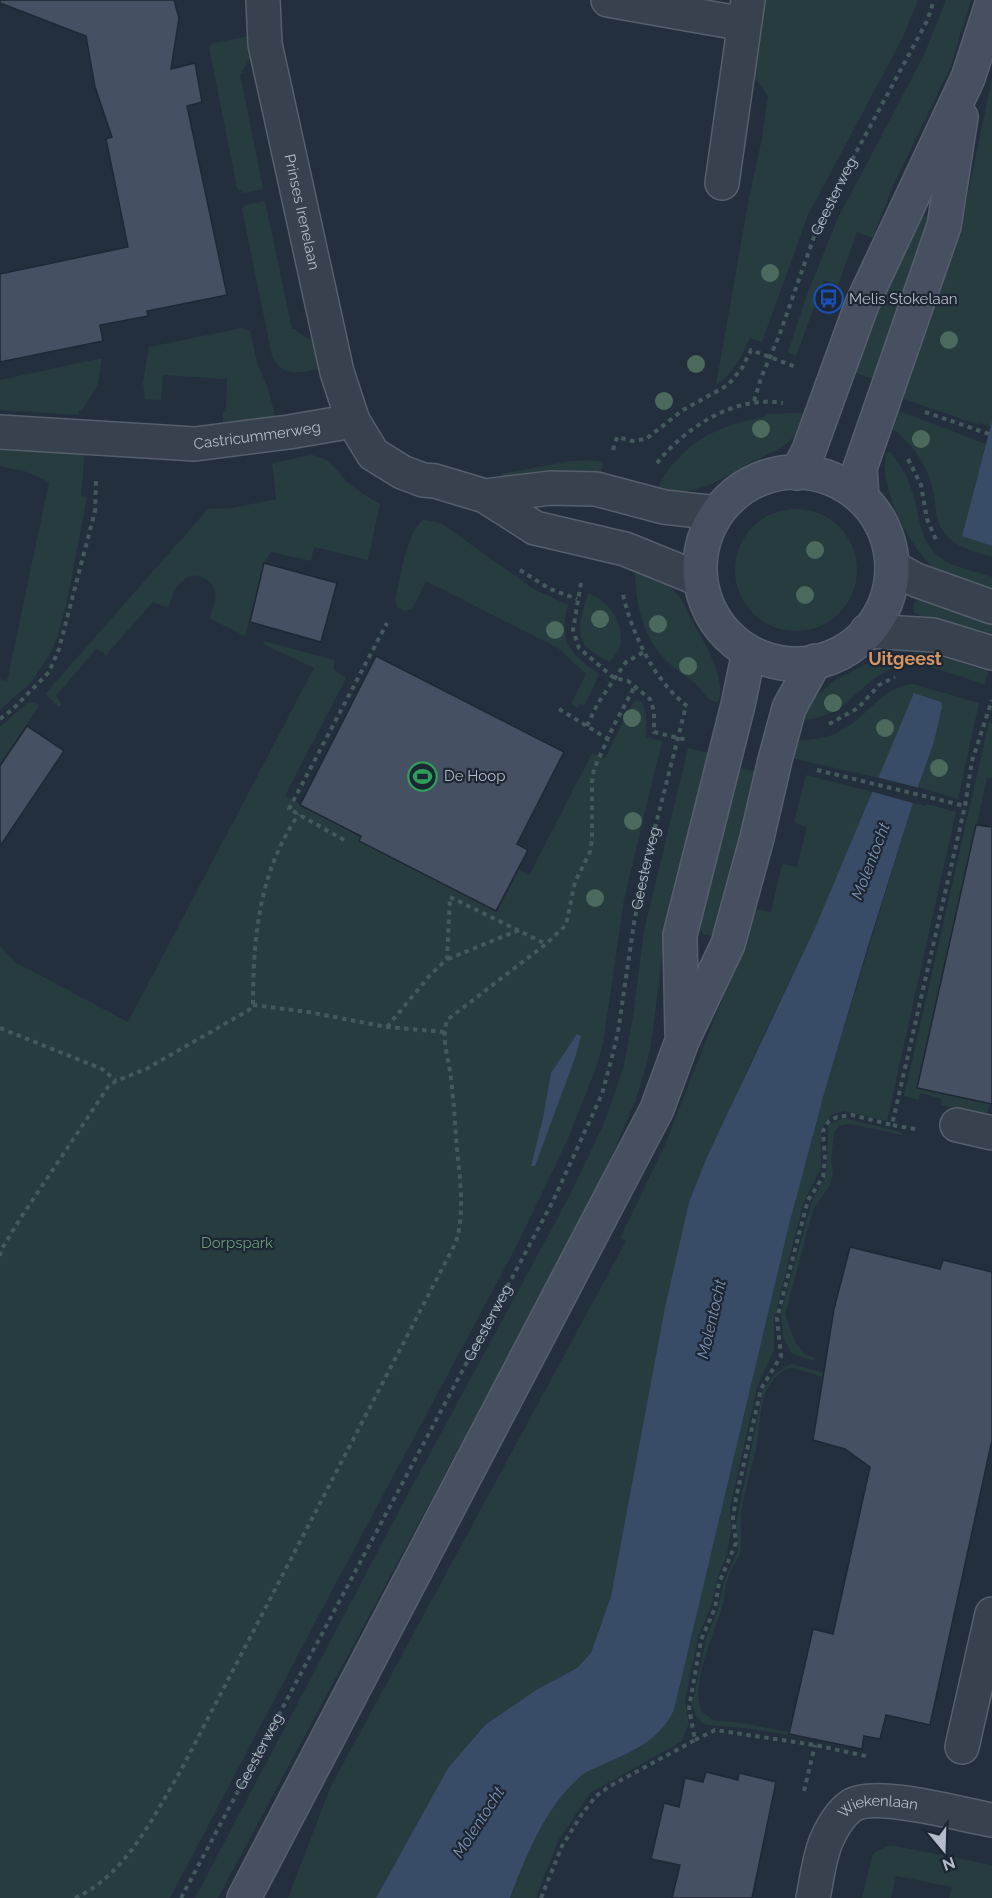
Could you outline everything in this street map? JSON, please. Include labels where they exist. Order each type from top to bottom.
[{"type":"main road","points":[[796,473],[809,450],[862,303],[968,78],[992,4]]},
{"type":"main road","points":[[862,498],[860,468],[944,226],[968,78]]},
{"type":"main road","points":[[786,472],[813,473],[840,482],[862,498],[879,520],[890,545],[892,567],[887,600],[873,625],[854,645],[829,658],[801,664],[773,661],[749,652],[727,635],[702,596],[699,579],[700,563],[705,537],[717,513],[736,493],[759,479],[786,472]]},
{"type":"main road","points":[[682,1041],[680,935],[749,652]]},
{"type":"main road","points":[[244,1898],[657,1108],[682,1041],[728,944],[789,708],[815,661]]},
{"type":"street","name":"Prinses Irenelaan","points":[[263,0],[265,44],[337,372],[353,421]]},
{"type":"street","points":[[608,0],[746,12],[722,183]]},
{"type":"street","name":"Castricummerweg","points":[[0,432],[195,444],[353,421]]},
{"type":"street","points":[[353,421],[373,454],[402,472],[423,480],[435,481],[485,496],[535,528],[625,549],[699,579]]},
{"type":"street","points":[[485,496],[551,488],[596,489],[664,507],[717,513]]},
{"type":"street","points":[[892,567],[916,580],[992,607]]},
{"type":"street","points":[[867,631],[933,635],[992,653]]},
{"type":"street","points":[[957,1125],[992,1133]]},
{"type":"street","points":[[962,1747],[992,1614]]},
{"type":"street","name":"Wiekenlaan","points":[[813,1898],[826,1841],[837,1821],[851,1806],[866,1800],[885,1800],[981,1818]]},
{"type":"path","name":"Geesterweg","points":[[656,464],[667,450],[693,428],[718,414],[754,401],[815,234],[845,173],[927,21],[934,0]]},
{"type":"path","points":[[976,430],[992,435]]},
{"type":"path","points":[[0,719],[49,672],[59,649],[95,511],[97,437]]},
{"type":"path","points":[[587,726],[598,703],[626,663],[644,652],[634,631],[623,596]]},
{"type":"path","points":[[344,840],[288,808],[387,622]]},
{"type":"path","name":"Geesterweg","points":[[181,1898],[553,1201],[602,1095],[618,1032],[643,878],[686,706],[644,652]]},
{"type":"path","points":[[78,1897],[101,1882],[128,1855],[180,1772],[456,1242],[460,1228],[461,1198],[451,1077],[444,1032],[447,1020],[546,944],[566,925],[575,882],[590,852],[594,769],[635,686]]},
{"type":"path","points":[[892,1125],[965,806],[972,761],[990,713],[992,700]]},
{"type":"path","points":[[559,709],[608,739]]},
{"type":"path","points":[[860,780],[965,806]]},
{"type":"path","points":[[0,1256],[1,1250],[20,1219],[108,1087],[116,1081],[146,1069],[249,1010],[253,1005],[255,932],[260,901],[270,869],[288,830],[299,814]]},
{"type":"path","points":[[447,959],[450,897],[546,944]]},
{"type":"path","points":[[387,1028],[431,974],[447,959],[519,930]]},
{"type":"path","points":[[253,1005],[309,1012],[387,1028],[444,1032]]},
{"type":"path","points":[[0,1028],[102,1069],[116,1081]]},
{"type":"path","points":[[695,1740],[689,1708],[701,1640],[715,1608],[719,1584],[736,1543],[733,1518],[761,1389],[781,1356],[777,1318],[808,1200],[823,1177],[825,1159],[823,1131],[829,1121],[846,1115],[928,1131],[957,1125]]},
{"type":"path","points":[[541,1898],[562,1846],[596,1796],[610,1786],[715,1730],[815,1745],[872,1757]]},
{"type":"green space","points":[[766,0],[918,0],[903,37],[808,215],[762,342],[750,338],[732,370],[716,385],[768,96],[758,82],[752,78]]},
{"type":"green space","points":[[946,0],[971,0],[950,68],[893,186],[873,238],[857,232],[838,285],[824,280],[796,356],[788,352],[807,295],[837,220],[924,55]]},
{"type":"green space","points":[[251,36],[254,53],[242,71],[243,73],[240,74],[263,189],[244,193],[237,188],[209,47],[213,43]]},
{"type":"green space","points":[[992,79],[991,427],[901,398],[961,226]]},
{"type":"green space","points":[[265,201],[292,329],[296,329],[314,342],[320,369],[286,371],[276,363],[272,356],[242,209],[245,205]]},
{"type":"green space","points":[[918,213],[927,217],[928,223],[873,379],[856,373],[910,218]]},
{"type":"green space","points":[[242,328],[250,331],[258,366],[268,388],[275,416],[223,425],[223,412],[226,412],[227,379],[163,375],[161,400],[145,399],[143,383],[149,347]]},
{"type":"green space","points":[[102,358],[98,384],[82,411],[79,411],[79,415],[0,410],[0,380]]},
{"type":"green space","points":[[897,410],[986,444],[962,535],[992,546],[992,557],[958,545],[944,533],[938,522],[933,490],[923,463],[913,448],[892,429]]},
{"type":"green space","points":[[801,413],[806,415],[795,435],[776,451],[705,487],[683,491],[657,489],[666,473],[688,449],[715,431],[764,417],[767,414]]},
{"type":"green space","points":[[0,443],[85,450],[81,496],[87,497],[67,601],[57,638],[49,656],[32,681],[0,710],[0,679],[7,681],[49,482],[27,472],[0,466]]},
{"type":"green space","points":[[890,452],[903,469],[909,482],[921,528],[932,550],[947,562],[992,577],[992,592],[943,575],[932,567],[921,554],[900,520],[892,501],[885,467],[887,453]]},
{"type":"green space","points":[[312,455],[329,462],[352,486],[380,504],[368,560],[314,547],[311,561],[271,552],[264,563],[245,636],[209,618],[215,601],[213,586],[203,577],[189,577],[176,588],[168,608],[153,602],[106,655],[96,649],[56,696],[62,704],[59,707],[45,694],[208,509],[232,508],[276,499],[272,463]]},
{"type":"green space","points":[[587,460],[603,462],[599,479],[501,481],[501,474]]},
{"type":"green space","points":[[796,509],[819,514],[830,519],[839,527],[847,536],[852,547],[857,570],[852,593],[847,604],[839,613],[830,621],[819,626],[796,631],[773,626],[762,621],[753,613],[745,604],[740,593],[735,570],[740,547],[745,536],[753,527],[762,519],[773,514]]},
{"type":"green space","points":[[423,520],[441,523],[532,588],[568,605],[565,628],[569,646],[581,660],[599,674],[585,705],[580,704],[578,708],[572,702],[586,674],[558,648],[426,581],[412,609],[404,611],[397,607],[395,600],[408,546]]},
{"type":"green space","points":[[635,571],[664,582],[682,601],[717,671],[720,682],[718,702],[708,698],[654,646],[641,615],[636,593]]},
{"type":"green space","points":[[588,593],[607,606],[619,626],[621,645],[609,662],[585,645],[580,633]]},
{"type":"green space","points":[[920,598],[992,619],[992,637],[915,613],[914,604]]},
{"type":"green space","name":"Dorpspark","points":[[264,641],[334,660],[334,670],[346,678],[285,796],[497,911],[519,869],[529,876],[592,753],[605,758],[632,704],[634,701],[642,702],[645,711],[646,737],[662,741],[624,900],[603,1044],[568,1139],[515,1249],[170,1898],[0,1898],[0,946],[15,962],[128,1022],[314,668],[263,644]]},
{"type":"green space","points":[[898,654],[936,655],[989,672],[984,684],[917,665],[897,667],[879,675],[831,713],[805,720],[802,717],[813,699],[835,680],[874,660]]},
{"type":"green space","points":[[913,684],[979,703],[958,799],[918,787],[934,742],[941,702],[915,693],[879,778],[791,758],[796,741],[837,733],[892,690]]},
{"type":"green space","points":[[34,702],[39,706],[0,764],[0,727],[27,703]]},
{"type":"green space","points":[[989,722],[992,723],[992,778],[987,778],[918,1087],[990,1104],[987,1115],[941,1105],[942,1099],[920,1093],[919,1100],[904,1096]]},
{"type":"green space","points":[[688,748],[709,753],[665,934],[651,1045],[635,1102],[597,1190],[218,1898],[195,1898],[408,1494],[570,1195],[605,1121],[624,1065],[644,931]]},
{"type":"green space","points":[[739,768],[756,771],[732,874],[713,936],[704,935],[700,928]]},
{"type":"green space","points":[[806,775],[873,792],[815,928],[750,1064],[689,1202],[665,1307],[611,1596],[591,1653],[577,1668],[536,1690],[485,1725],[448,1768],[376,1898],[288,1898],[330,1788],[626,1241],[620,1238],[664,1147],[735,967],[753,909],[771,912],[782,864],[797,867],[807,827],[794,823]]},
{"type":"green space","points":[[913,803],[925,806],[927,804],[956,812],[887,1121],[844,1111],[832,1114],[821,1130],[821,1167],[803,1204],[774,1319],[774,1351],[758,1384],[730,1507],[731,1531],[727,1554],[718,1576],[710,1609],[698,1636],[685,1702],[689,1723],[682,1741],[590,1793],[558,1841],[536,1898],[510,1898],[538,1832],[569,1788],[584,1774],[634,1750],[653,1738],[668,1721],[674,1710],[789,1225],[824,1094]]},
{"type":"green space","points":[[844,1118],[901,1132],[903,1135],[850,1124],[839,1126],[834,1132],[831,1161],[833,1173],[830,1185],[813,1210],[785,1315],[796,1344],[805,1354],[815,1358],[813,1361],[791,1353],[783,1337],[781,1312],[813,1198],[824,1180],[827,1169],[828,1128],[831,1123]]},
{"type":"green space","points":[[791,1364],[840,1377],[839,1382],[793,1368],[777,1375],[767,1390],[762,1403],[757,1444],[742,1506],[739,1556],[731,1571],[722,1607],[704,1660],[699,1701],[702,1712],[713,1720],[742,1723],[809,1736],[809,1738],[708,1725],[702,1723],[696,1716],[692,1704],[707,1635],[717,1612],[724,1582],[738,1551],[736,1524],[763,1390],[776,1373]]},
{"type":"green space","points":[[890,1845],[992,1865],[992,1898],[949,1898],[952,1887],[896,1876],[891,1898],[862,1898],[872,1856]]},
{"type":"water","points":[[992,421],[992,546],[962,536]]},
{"type":"water","name":"Molentocht","points":[[914,693],[941,702],[942,707],[934,742],[868,946],[824,1094],[789,1225],[674,1710],[668,1721],[653,1738],[634,1750],[584,1774],[569,1788],[547,1816],[538,1832],[510,1898],[376,1898],[448,1768],[485,1725],[536,1690],[577,1668],[591,1653],[611,1596],[665,1307],[689,1202],[707,1157],[815,928]]},
{"type":"water","points":[[577,1034],[581,1036],[575,1058],[535,1166],[531,1166],[551,1073]]},
{"type":"pier","points":[[876,777],[920,788],[916,804],[870,791]]},
{"type":"building","points":[[0,0],[174,0],[179,18],[171,69],[195,63],[202,102],[187,106],[227,295],[147,311],[148,316],[100,325],[103,341],[0,362],[0,274],[128,247],[106,139],[112,137],[95,87],[86,36],[0,3]]},
{"type":"building","points":[[264,563],[337,583],[321,642],[250,622]]},
{"type":"building","points":[[376,656],[564,752],[517,844],[528,850],[496,911],[359,841],[361,836],[300,805]]},
{"type":"building","points":[[27,726],[64,751],[0,846],[0,766]]},
{"type":"building","points":[[976,825],[992,827],[992,1104],[917,1088]]},
{"type":"building","points":[[850,1247],[940,1269],[943,1260],[992,1272],[992,1440],[930,1725],[886,1715],[880,1739],[864,1736],[862,1749],[789,1734],[813,1629],[833,1634],[870,1467],[845,1449],[813,1440],[834,1309]]},
{"type":"building","points":[[706,1772],[738,1780],[739,1773],[776,1782],[752,1898],[672,1898],[680,1865],[651,1859],[664,1803],[679,1807],[685,1778],[703,1782]]},
{"type":"place","name":"Melis Stokelaan","points":[[828,299]]},
{"type":"place","name":"De Hoop","points":[[423,776]]},
{"type":"district","name":"Uitgeest","points":[[905,659]]}]
